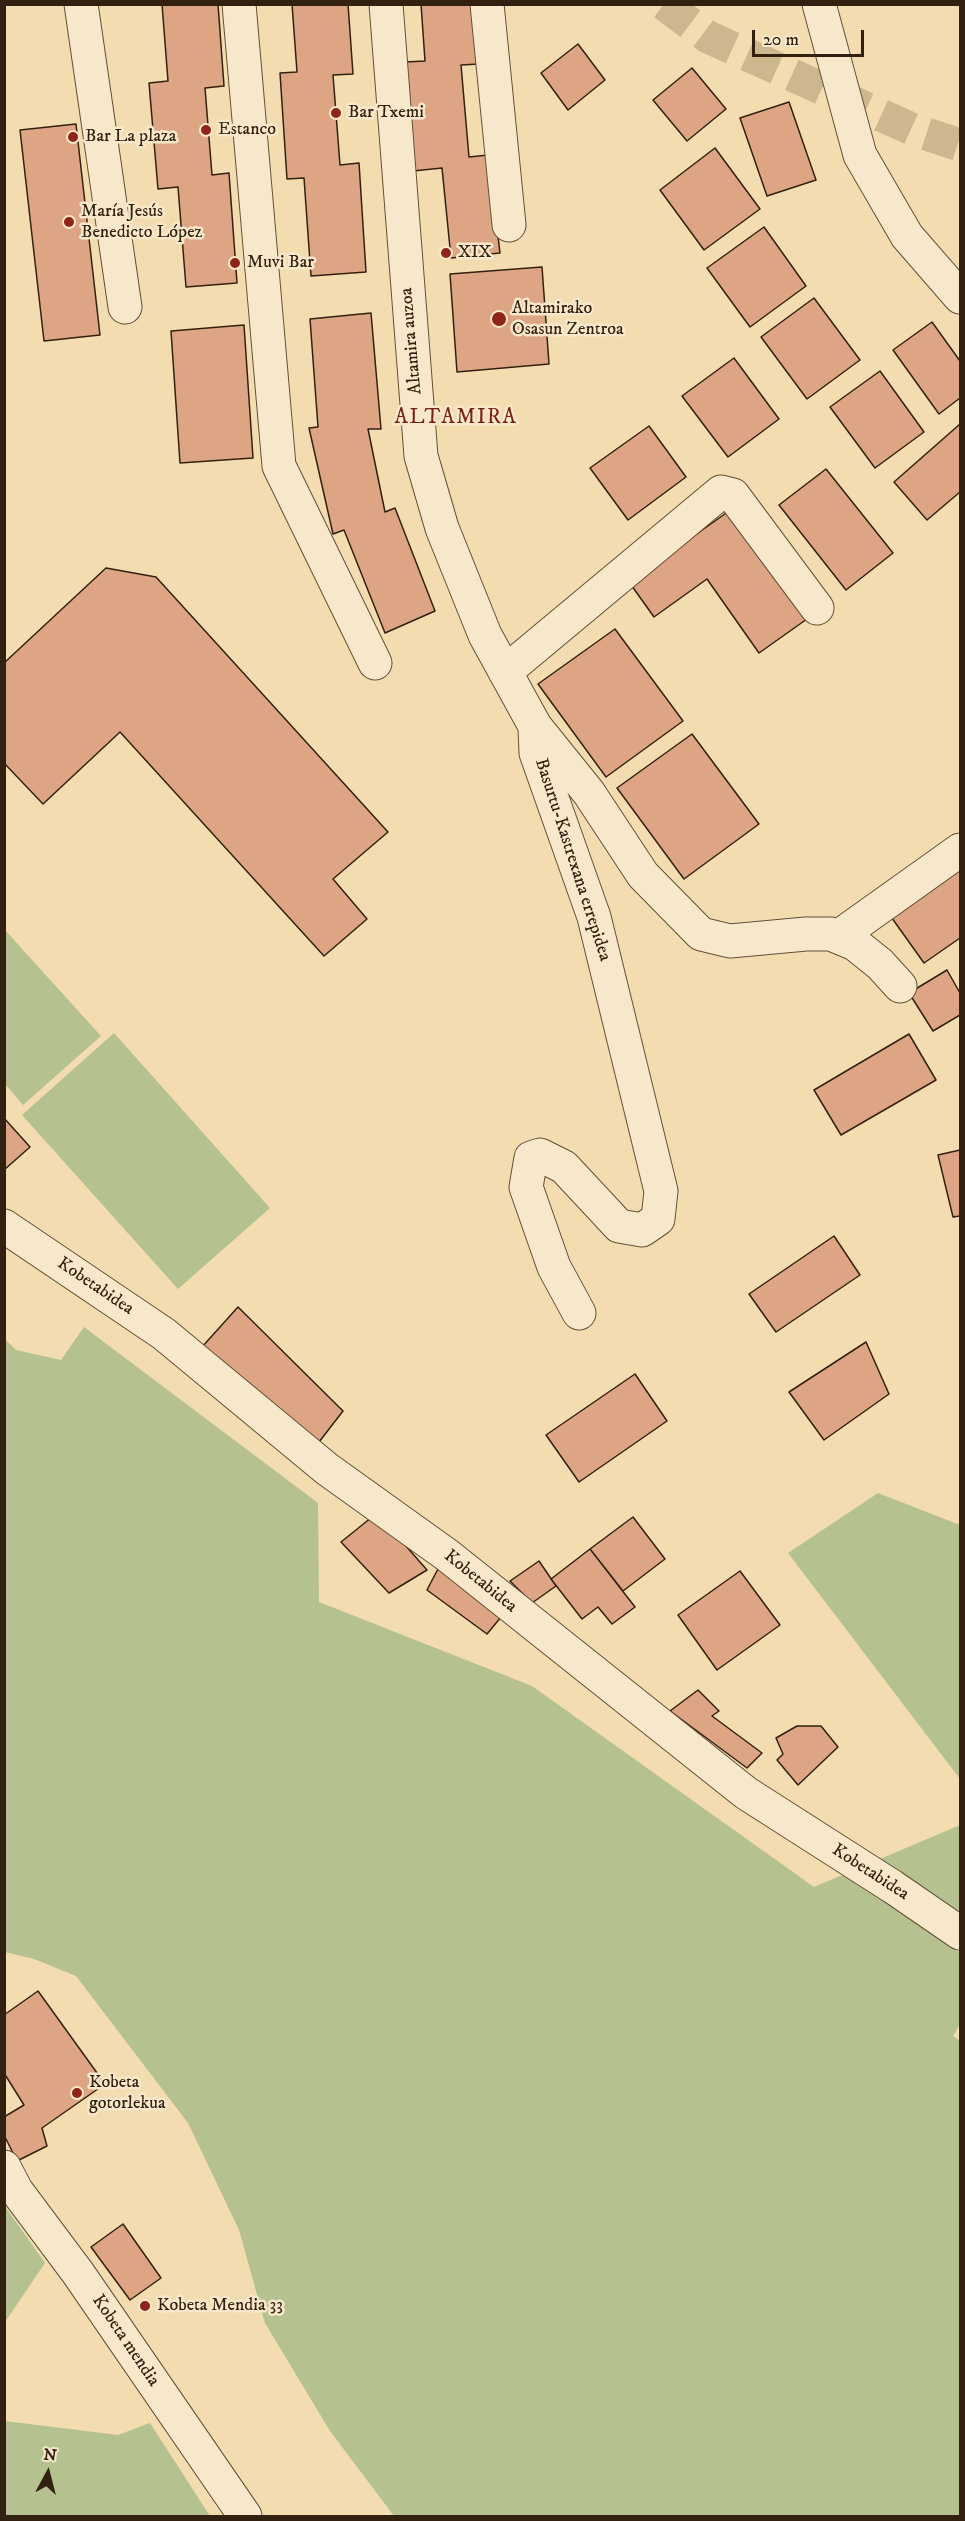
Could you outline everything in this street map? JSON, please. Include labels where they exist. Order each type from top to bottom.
[{"type":"street","points":[[81,4],[125,307]]},
{"type":"street","points":[[239,4],[279,466],[375,663]]},
{"type":"street","name":"Altamira auzoa","points":[[386,4],[421,456],[442,528],[485,635],[535,726]]},
{"type":"street","points":[[487,4],[509,225]]},
{"type":"street","points":[[819,4],[860,155],[907,236],[960,297]]},
{"type":"street","points":[[505,672],[721,492],[733,495],[817,608]]},
{"type":"street","name":"Basurtu-Kastrexana errepidea","points":[[535,726],[589,793],[644,874],[701,933],[730,941],[831,934],[855,944],[880,964],[900,986]]},
{"type":"street","name":"Basurtu-Kastrexana errepidea","points":[[535,726],[536,753],[594,917],[661,1191],[658,1219],[642,1230],[619,1226],[564,1167],[540,1155],[531,1158],[526,1186],[554,1267],[579,1313]]},
{"type":"street","points":[[838,937],[960,850]]},
{"type":"street","name":"Kobetabidea","points":[[4,1226],[164,1334],[327,1469],[447,1555],[746,1793],[893,1887],[960,1933]]},
{"type":"street","name":"Kobeta mendia","points":[[4,2167],[16,2190],[78,2273],[245,2517]]},
{"type":"green space","points":[[4,929],[101,1036],[23,1105],[5,1084]]},
{"type":"green space","points":[[114,1033],[270,1208],[178,1289],[22,1115]]},
{"type":"green space","points":[[84,1327],[318,1503],[319,1602],[532,1686],[814,1887],[960,1825],[960,2024],[953,2036],[960,2041],[960,2516],[394,2516],[330,2431],[265,2323],[239,2230],[188,2123],[76,1976],[34,1959],[5,1952],[5,1339],[16,1350],[61,1360]]},
{"type":"green space","points":[[878,1493],[960,1525],[960,1779],[788,1553]]},
{"type":"green space","points":[[4,2205],[45,2263],[5,2322],[4,2322]]},
{"type":"green space","points":[[5,2421],[118,2435],[150,2423],[210,2516],[5,2516]]},
{"type":"building","points":[[162,4],[218,4],[224,86],[205,88],[212,175],[229,173],[237,283],[186,287],[178,187],[158,189],[149,83],[168,81]]},
{"type":"building","points":[[292,4],[348,4],[353,74],[333,75],[340,165],[359,163],[366,272],[311,276],[304,178],[287,179],[280,73],[297,72]]},
{"type":"building","points":[[421,4],[474,4],[479,64],[461,65],[469,157],[488,155],[500,253],[451,258],[442,168],[413,171],[405,62],[425,61]]},
{"type":"building","points":[[578,44],[605,80],[568,110],[541,73]]},
{"type":"building","points":[[692,68],[726,109],[687,141],[653,100]]},
{"type":"building","points":[[789,102],[816,180],[767,196],[740,118]]},
{"type":"building","points":[[76,124],[100,335],[44,341],[20,130]]},
{"type":"building","points":[[715,148],[760,209],[704,250],[660,190]]},
{"type":"building","points":[[764,227],[806,286],[750,327],[707,268]]},
{"type":"building","name":"Altamirako Osasun Zentroa","points":[[542,267],[549,364],[457,372],[450,274]]},
{"type":"building","points":[[814,298],[860,360],[807,399],[761,337]]},
{"type":"building","points":[[371,313],[381,429],[368,429],[385,512],[395,508],[435,611],[385,633],[344,530],[333,534],[309,428],[318,427],[310,319]]},
{"type":"building","points":[[932,322],[960,361],[960,398],[939,414],[893,350]]},
{"type":"building","points":[[244,325],[253,458],[180,463],[171,331]]},
{"type":"building","points":[[734,358],[779,419],[728,457],[682,396]]},
{"type":"building","points":[[880,371],[924,432],[875,468],[830,407]]},
{"type":"building","points":[[960,424],[960,492],[927,520],[894,482]]},
{"type":"building","points":[[649,426],[686,477],[628,520],[590,468]]},
{"type":"building","points":[[826,469],[893,553],[846,590],[779,505]]},
{"type":"building","points":[[729,511],[807,619],[759,653],[707,579],[654,617],[629,582]]},
{"type":"building","points":[[106,568],[156,577],[388,832],[333,879],[367,919],[324,956],[120,732],[43,804],[4,763],[4,663]]},
{"type":"building","points":[[615,629],[683,721],[606,777],[538,684]]},
{"type":"building","points":[[692,734],[759,824],[684,879],[617,788]]},
{"type":"building","points":[[960,864],[960,938],[924,963],[889,914]]},
{"type":"building","points":[[947,970],[960,993],[960,1015],[933,1031],[909,993]]},
{"type":"building","points":[[909,1034],[936,1080],[841,1135],[814,1090]]},
{"type":"building","points":[[4,1118],[30,1147],[4,1170]]},
{"type":"building","points":[[960,1150],[960,1216],[953,1217],[938,1155]]},
{"type":"building","points":[[834,1236],[860,1275],[776,1332],[749,1294]]},
{"type":"building","points":[[238,1307],[343,1411],[319,1442],[202,1347]]},
{"type":"building","points":[[866,1342],[889,1394],[824,1440],[789,1392]]},
{"type":"building","points":[[635,1374],[667,1421],[579,1482],[546,1435]]},
{"type":"building","points":[[377,1513],[427,1570],[389,1593],[341,1542]]},
{"type":"building","points":[[633,1517],[665,1559],[623,1591],[590,1549]]},
{"type":"building","points":[[590,1549],[635,1607],[612,1624],[598,1607],[582,1619],[551,1579]]},
{"type":"building","points":[[539,1561],[556,1586],[532,1603],[510,1581]]},
{"type":"building","points":[[440,1565],[506,1611],[487,1634],[427,1590]]},
{"type":"building","points":[[740,1571],[780,1625],[717,1670],[678,1615]]},
{"type":"building","points":[[698,1690],[719,1711],[712,1716],[762,1753],[747,1768],[670,1711]]},
{"type":"building","points":[[797,1726],[821,1726],[838,1747],[798,1785],[777,1760],[783,1754],[776,1738]]},
{"type":"building","points":[[38,1991],[105,2084],[42,2128],[47,2146],[17,2161],[4,2135],[4,2117],[24,2105],[4,2073],[4,2015]]},
{"type":"building","points":[[123,2224],[161,2278],[130,2300],[91,2247]]},
{"type":"tunnel","points":[[664,4],[708,37],[914,130],[960,145]]},
{"type":"place","name":"Bar Txemi","points":[[336,113]]},
{"type":"place","name":"Estanco","points":[[206,130]]},
{"type":"place","name":"Bar La plaza","points":[[73,137]]},
{"type":"place","name":"María Jesús Benedicto López","points":[[69,222]]},
{"type":"place","name":"XIX","points":[[446,253]]},
{"type":"place","name":"Muvi Bar","points":[[235,263]]},
{"type":"place","name":"Altamirako Osasun Zentroa","points":[[499,319]]},
{"type":"place","name":"Kobeta gotorlekua","points":[[77,2093]]},
{"type":"place","name":"Kobeta Mendia 33","points":[[145,2306]]},
{"type":"district","name":"ALTAMIRA","points":[[456,419]]}]
